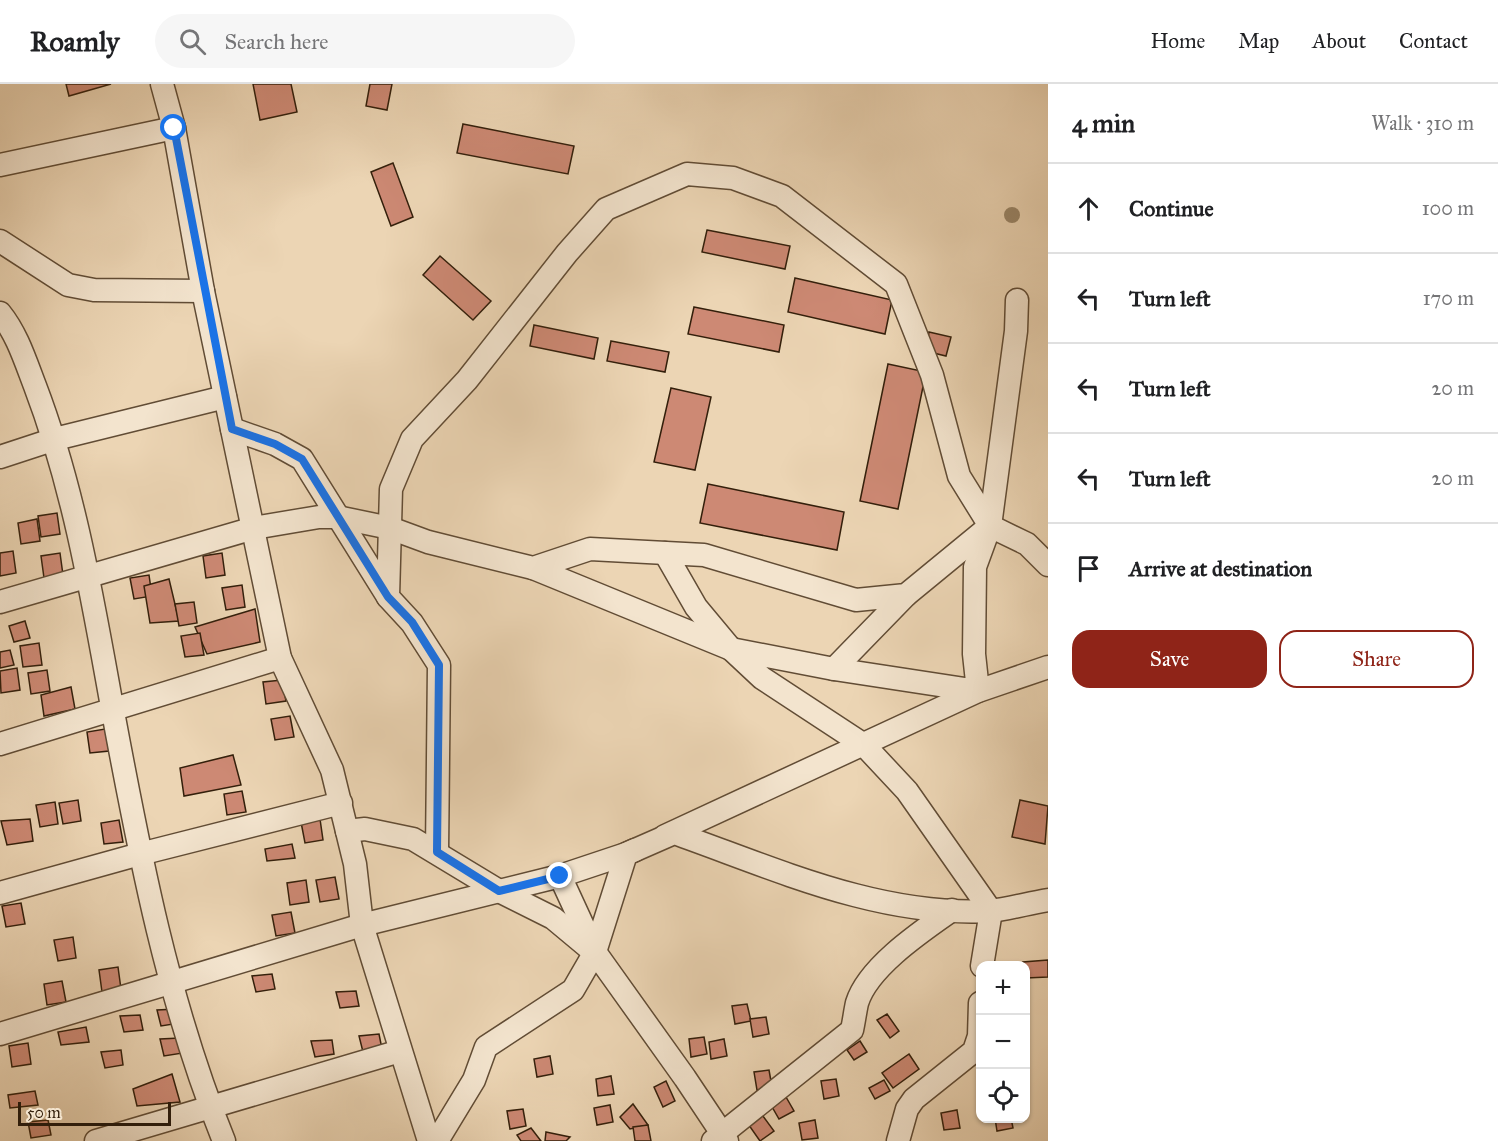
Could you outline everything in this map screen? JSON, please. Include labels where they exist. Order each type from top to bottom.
[{"type":"street","points":[[162,84],[174,128],[203,291],[280,658],[332,770],[355,864],[362,925],[429,1141]]},
{"type":"street","points":[[0,165],[174,128]]},
{"type":"street","points":[[388,597],[391,489],[412,439],[466,380],[567,253],[606,208],[687,174],[734,178],[782,196],[896,284],[932,375],[959,476],[990,526],[1028,544],[1048,565]]},
{"type":"street","points":[[0,242],[68,285],[94,290],[203,291]]},
{"type":"street","points":[[978,691],[974,654],[975,567],[990,526],[1016,331],[1017,300]]},
{"type":"street","points":[[4,324],[55,439],[89,578],[140,854],[170,982],[211,1109],[225,1141]]},
{"type":"street","points":[[0,457],[55,439],[225,397]]},
{"type":"street","points":[[232,429],[275,444],[302,459],[388,597],[412,622],[439,665],[437,852]]},
{"type":"street","points":[[0,602],[89,578],[254,528],[319,517],[337,517],[390,528],[428,542],[533,568],[731,649],[834,669],[978,691]]},
{"type":"street","points":[[834,669],[906,595],[990,526]]},
{"type":"street","points":[[533,568],[590,549],[704,555],[856,600],[906,595]]},
{"type":"street","points":[[665,553],[696,608],[731,649],[762,678],[864,745],[907,791],[991,911],[983,961]]},
{"type":"street","points":[[0,744],[280,658]]},
{"type":"street","points":[[437,1141],[474,1080],[486,1047],[573,990],[595,952],[626,854],[978,691],[1048,667]]},
{"type":"street","points":[[0,893],[140,854],[341,803]]},
{"type":"street","points":[[347,831],[365,829],[413,839],[499,891],[553,918],[595,952]]},
{"type":"street","points":[[0,1034],[362,925],[560,876],[626,854],[674,833],[843,893],[923,910],[991,911],[1048,900]]},
{"type":"street","points":[[560,876],[595,952],[685,1078],[720,1139],[852,1030],[858,1001],[871,980],[904,944],[952,910]]},
{"type":"street","points":[[898,1141],[907,1109],[914,1099],[974,1051],[979,1036],[980,1015]]},
{"type":"street","points":[[96,1141],[211,1109],[400,1051]]},
{"type":"building","points":[[66,84],[111,84],[69,96]]},
{"type":"building","points":[[253,84],[291,84],[297,112],[260,120]]},
{"type":"building","points":[[370,84],[392,84],[387,110],[366,106]]},
{"type":"building","points":[[463,124],[574,146],[568,174],[457,153]]},
{"type":"building","points":[[393,163],[413,217],[391,226],[371,172]]},
{"type":"building","points":[[707,230],[790,246],[785,269],[702,252]]},
{"type":"building","points":[[440,256],[491,301],[473,320],[423,275]]},
{"type":"building","points":[[795,278],[892,300],[885,334],[788,312]]},
{"type":"building","points":[[694,307],[784,325],[779,352],[688,334]]},
{"type":"building","points":[[534,325],[598,338],[594,359],[530,346]]},
{"type":"building","points":[[929,332],[951,337],[946,356],[925,351]]},
{"type":"building","points":[[611,341],[669,352],[665,372],[607,361]]},
{"type":"building","points":[[888,364],[926,372],[898,509],[860,501]]},
{"type":"building","points":[[671,388],[711,397],[695,470],[654,462]]},
{"type":"building","points":[[708,484],[844,512],[837,550],[700,523]]},
{"type":"building","points":[[57,513],[60,534],[41,537],[38,516]]},
{"type":"building","points":[[37,519],[40,541],[21,544],[18,523]]},
{"type":"building","points":[[13,551],[16,573],[0,576],[0,553]]},
{"type":"building","points":[[60,553],[63,575],[44,578],[41,556]]},
{"type":"building","points":[[222,553],[225,575],[206,578],[203,556]]},
{"type":"building","points":[[149,575],[152,596],[134,599],[130,578]]},
{"type":"building","points":[[169,579],[179,621],[150,623],[144,586]]},
{"type":"building","points":[[242,585],[245,607],[226,610],[222,588]]},
{"type":"building","points":[[194,602],[197,623],[179,626],[175,604]]},
{"type":"building","points":[[255,609],[260,642],[207,654],[195,627]]},
{"type":"building","points":[[25,621],[30,638],[14,642],[9,626]]},
{"type":"building","points":[[200,633],[204,655],[185,657],[181,636]]},
{"type":"building","points":[[39,643],[42,665],[23,667],[20,646]]},
{"type":"building","points":[[10,650],[14,665],[0,668],[0,652]]},
{"type":"building","points":[[17,668],[20,690],[1,693],[0,671]]},
{"type":"building","points":[[47,670],[50,691],[31,694],[28,673]]},
{"type":"building","points":[[282,680],[286,701],[266,704],[263,682]]},
{"type":"building","points":[[71,687],[75,709],[44,716],[41,695]]},
{"type":"building","points":[[290,716],[294,737],[275,740],[271,719]]},
{"type":"building","points":[[105,729],[109,751],[90,753],[87,732]]},
{"type":"building","points":[[233,755],[241,785],[184,796],[180,768]]},
{"type":"building","points":[[242,791],[246,812],[227,815],[224,794]]},
{"type":"building","points":[[78,800],[81,821],[63,824],[59,803]]},
{"type":"building","points":[[1020,800],[1048,806],[1045,844],[1012,837]]},
{"type":"building","points":[[55,802],[58,824],[40,827],[36,805]]},
{"type":"building","points":[[30,819],[33,841],[7,845],[1,821]]},
{"type":"building","points":[[320,819],[323,840],[305,843],[301,822]]},
{"type":"building","points":[[119,820],[123,842],[104,844],[101,823]]},
{"type":"building","points":[[292,844],[295,858],[267,861],[265,849]]},
{"type":"building","points":[[335,877],[339,899],[320,902],[316,880]]},
{"type":"building","points":[[306,880],[309,902],[290,905],[287,883]]},
{"type":"building","points":[[21,903],[25,924],[6,927],[2,906]]},
{"type":"building","points":[[291,912],[295,933],[276,936],[272,915]]},
{"type":"building","points":[[73,937],[76,958],[58,961],[54,940]]},
{"type":"building","points":[[1048,960],[1048,977],[1030,978],[1030,961]]},
{"type":"building","points":[[118,967],[121,989],[102,992],[99,970]]},
{"type":"building","points":[[272,974],[275,989],[256,992],[252,976]]},
{"type":"building","points":[[62,981],[66,1002],[47,1005],[44,984]]},
{"type":"building","points":[[356,991],[359,1006],[340,1008],[336,992]]},
{"type":"building","points":[[747,1004],[751,1021],[735,1024],[732,1006]]},
{"type":"building","points":[[177,1009],[180,1023],[161,1026],[157,1010]]},
{"type":"building","points":[[887,1014],[899,1031],[890,1038],[877,1020]]},
{"type":"building","points":[[140,1015],[143,1030],[124,1032],[120,1016]]},
{"type":"building","points":[[766,1017],[769,1034],[753,1037],[750,1019]]},
{"type":"building","points":[[86,1027],[89,1042],[61,1045],[58,1032]]},
{"type":"building","points":[[379,1034],[382,1049],[363,1052],[359,1036]]},
{"type":"building","points":[[704,1037],[707,1054],[691,1057],[689,1039]]},
{"type":"building","points":[[180,1038],[183,1053],[164,1056],[160,1039]]},
{"type":"building","points":[[724,1039],[727,1056],[711,1059],[709,1042]]},
{"type":"building","points":[[332,1040],[334,1054],[315,1057],[311,1041]]},
{"type":"building","points":[[860,1041],[867,1052],[854,1060],[847,1050]]},
{"type":"building","points":[[28,1043],[31,1064],[12,1067],[9,1046]]},
{"type":"building","points":[[121,1050],[123,1065],[105,1068],[101,1052]]},
{"type":"building","points":[[909,1054],[919,1069],[893,1088],[882,1073]]},
{"type":"building","points":[[550,1056],[553,1074],[537,1077],[534,1059]]},
{"type":"building","points":[[769,1070],[772,1087],[757,1090],[754,1072]]},
{"type":"building","points":[[172,1074],[180,1102],[137,1106],[133,1089]]},
{"type":"building","points":[[611,1076],[614,1094],[598,1096],[596,1079]]},
{"type":"building","points":[[836,1079],[839,1096],[824,1099],[821,1081]]},
{"type":"building","points":[[884,1080],[890,1091],[875,1099],[869,1088]]},
{"type":"building","points":[[666,1081],[675,1101],[663,1107],[654,1087]]},
{"type":"building","points":[[35,1091],[38,1105],[10,1108],[8,1095]]},
{"type":"building","points":[[786,1097],[794,1111],[779,1119],[771,1105]]},
{"type":"building","points":[[633,1104],[648,1125],[630,1129],[620,1117]]},
{"type":"building","points":[[610,1105],[613,1122],[597,1125],[594,1108]]},
{"type":"building","points":[[523,1109],[526,1126],[510,1129],[507,1111]]},
{"type":"building","points":[[957,1110],[960,1128],[944,1130],[941,1113]]},
{"type":"building","points":[[760,1112],[774,1131],[760,1141],[746,1121]]},
{"type":"building","points":[[48,1120],[51,1135],[31,1138],[28,1122]]},
{"type":"building","points":[[815,1120],[818,1138],[802,1140],[799,1123]]},
{"type":"building","points":[[996,1123],[1012,1123],[1013,1128],[997,1131]]},
{"type":"building","points":[[648,1125],[651,1141],[635,1141],[633,1127]]},
{"type":"building","points":[[531,1128],[541,1141],[521,1141],[517,1135]]},
{"type":"building","points":[[546,1132],[570,1137],[566,1141],[545,1141]]},
{"type":"route","points":[[174,128],[203,291],[232,429],[275,444],[302,459],[388,597],[412,622],[439,665],[437,852],[499,891],[560,876]]}]
